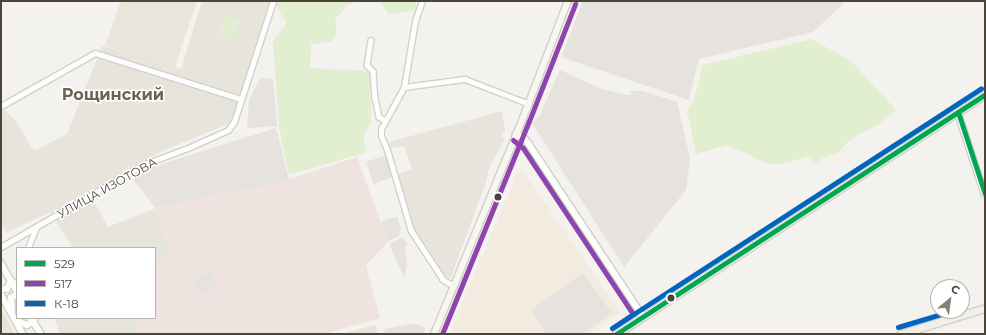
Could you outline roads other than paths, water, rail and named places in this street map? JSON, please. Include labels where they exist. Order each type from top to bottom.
[{"type":"main road","points":[[434,334],[516,134],[568,1]]},
{"type":"main road","points":[[616,334],[985,94]]},
{"type":"main road","points":[[900,334],[985,308]]},
{"type":"street","name":"УЛИЦА ИЗОТОВА","points":[[1,247],[145,164],[188,148],[228,130],[234,122],[273,1]]},
{"type":"street","points":[[422,1],[415,21],[404,87],[385,120],[381,129],[381,136],[387,150],[411,231],[443,280],[453,286]]},
{"type":"street","points":[[370,40],[367,65],[373,70],[375,98],[379,117],[385,120]]},
{"type":"street","points":[[1,106],[95,53],[241,99]]},
{"type":"street","points":[[404,87],[465,79],[527,103]]},
{"type":"street","points":[[958,112],[985,194]]},
{"type":"street","points":[[516,134],[525,139],[529,144],[643,316]]},
{"type":"street","points":[[28,247],[36,227]]},
{"type":"street","points":[[1,263],[14,281],[16,289]]},
{"type":"street","points":[[1,290],[7,289],[14,281]]},
{"type":"street","points":[[1,294],[23,334]]},
{"type":"street","points":[[16,296],[11,298],[14,316],[16,318]]},
{"type":"street","points":[[17,319],[22,325],[26,325],[33,320],[41,334]]},
{"type":"district","name":"Рощинский","points":[[113,95]]}]
